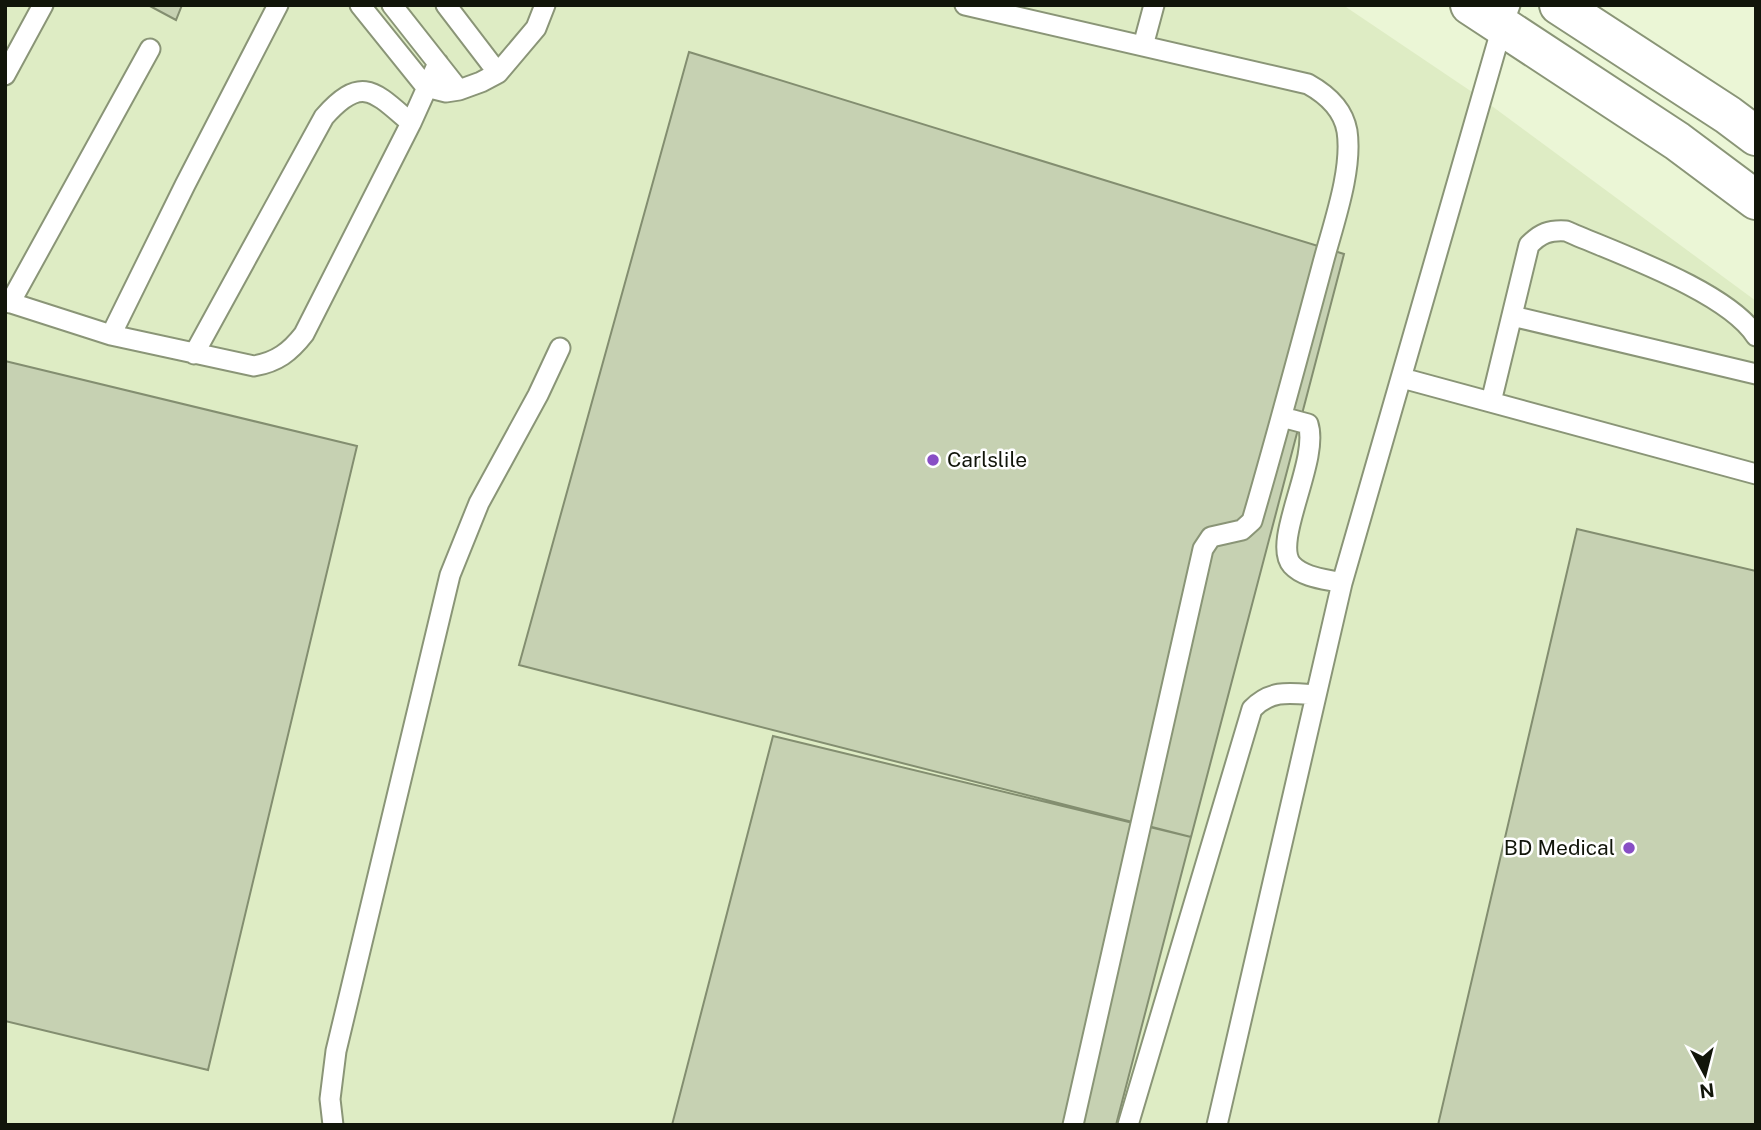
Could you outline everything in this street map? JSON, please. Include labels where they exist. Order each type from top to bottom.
[{"type":"main road","points":[[1470,5],[1506,16],[1756,200]]},
{"type":"main road","points":[[1559,5],[1756,136]]},
{"type":"lane","points":[[5,75],[43,5]]},
{"type":"lane","points":[[111,334],[278,5]]},
{"type":"lane","points":[[360,5],[426,87],[446,92],[459,90],[498,73],[536,28],[545,5]]},
{"type":"lane","points":[[392,5],[459,90]]},
{"type":"lane","points":[[446,5],[498,73]]},
{"type":"lane","points":[[965,5],[1308,84],[1326,94],[1338,109],[1347,131],[1346,176],[1252,521],[1242,530],[1211,537],[1203,549],[1073,1125]]},
{"type":"lane","points":[[1143,46],[1154,5]]},
{"type":"lane","points":[[1217,1125],[1342,583],[1506,16]]},
{"type":"lane","points":[[150,49],[8,302],[111,334],[254,366],[271,363],[290,352],[304,334],[411,123],[438,63]]},
{"type":"lane","points":[[194,354],[308,145],[324,117],[336,103],[349,93],[376,93],[411,123]]},
{"type":"lane","points":[[1491,402],[1529,245],[1539,235],[1550,230],[1566,231],[1692,286],[1727,306],[1756,336]]},
{"type":"lane","points":[[1512,316],[1756,374]]},
{"type":"lane","points":[[334,1125],[330,1099],[336,1051],[450,575],[479,503],[533,405],[560,348]]},
{"type":"lane","points":[[1402,378],[1756,474]]},
{"type":"lane","points":[[1282,417],[1308,424],[1311,431],[1308,455],[1286,541],[1286,556],[1293,566],[1304,574],[1342,583]]},
{"type":"lane","points":[[1128,1125],[1252,709],[1260,700],[1272,694],[1283,692],[1316,695]]},
{"type":"shaded area","points":[[5,5],[1343,5],[1481,98],[1756,301],[1756,1125],[5,1125]]},
{"type":"building","points":[[148,5],[182,5],[176,20]]},
{"type":"building","name":"Carlslile","points":[[689,52],[1344,254],[1191,837],[519,665]]},
{"type":"building","points":[[5,361],[357,446],[208,1070],[5,1021]]},
{"type":"building","name":"BD Medical","points":[[1577,529],[1756,571],[1756,1125],[1438,1125]]},
{"type":"building","points":[[773,736],[1191,837],[1116,1125],[672,1125]]},
{"type":"place","name":"Carlslile","points":[[933,460]]},
{"type":"place","name":"BD Medical","points":[[1629,848]]}]
